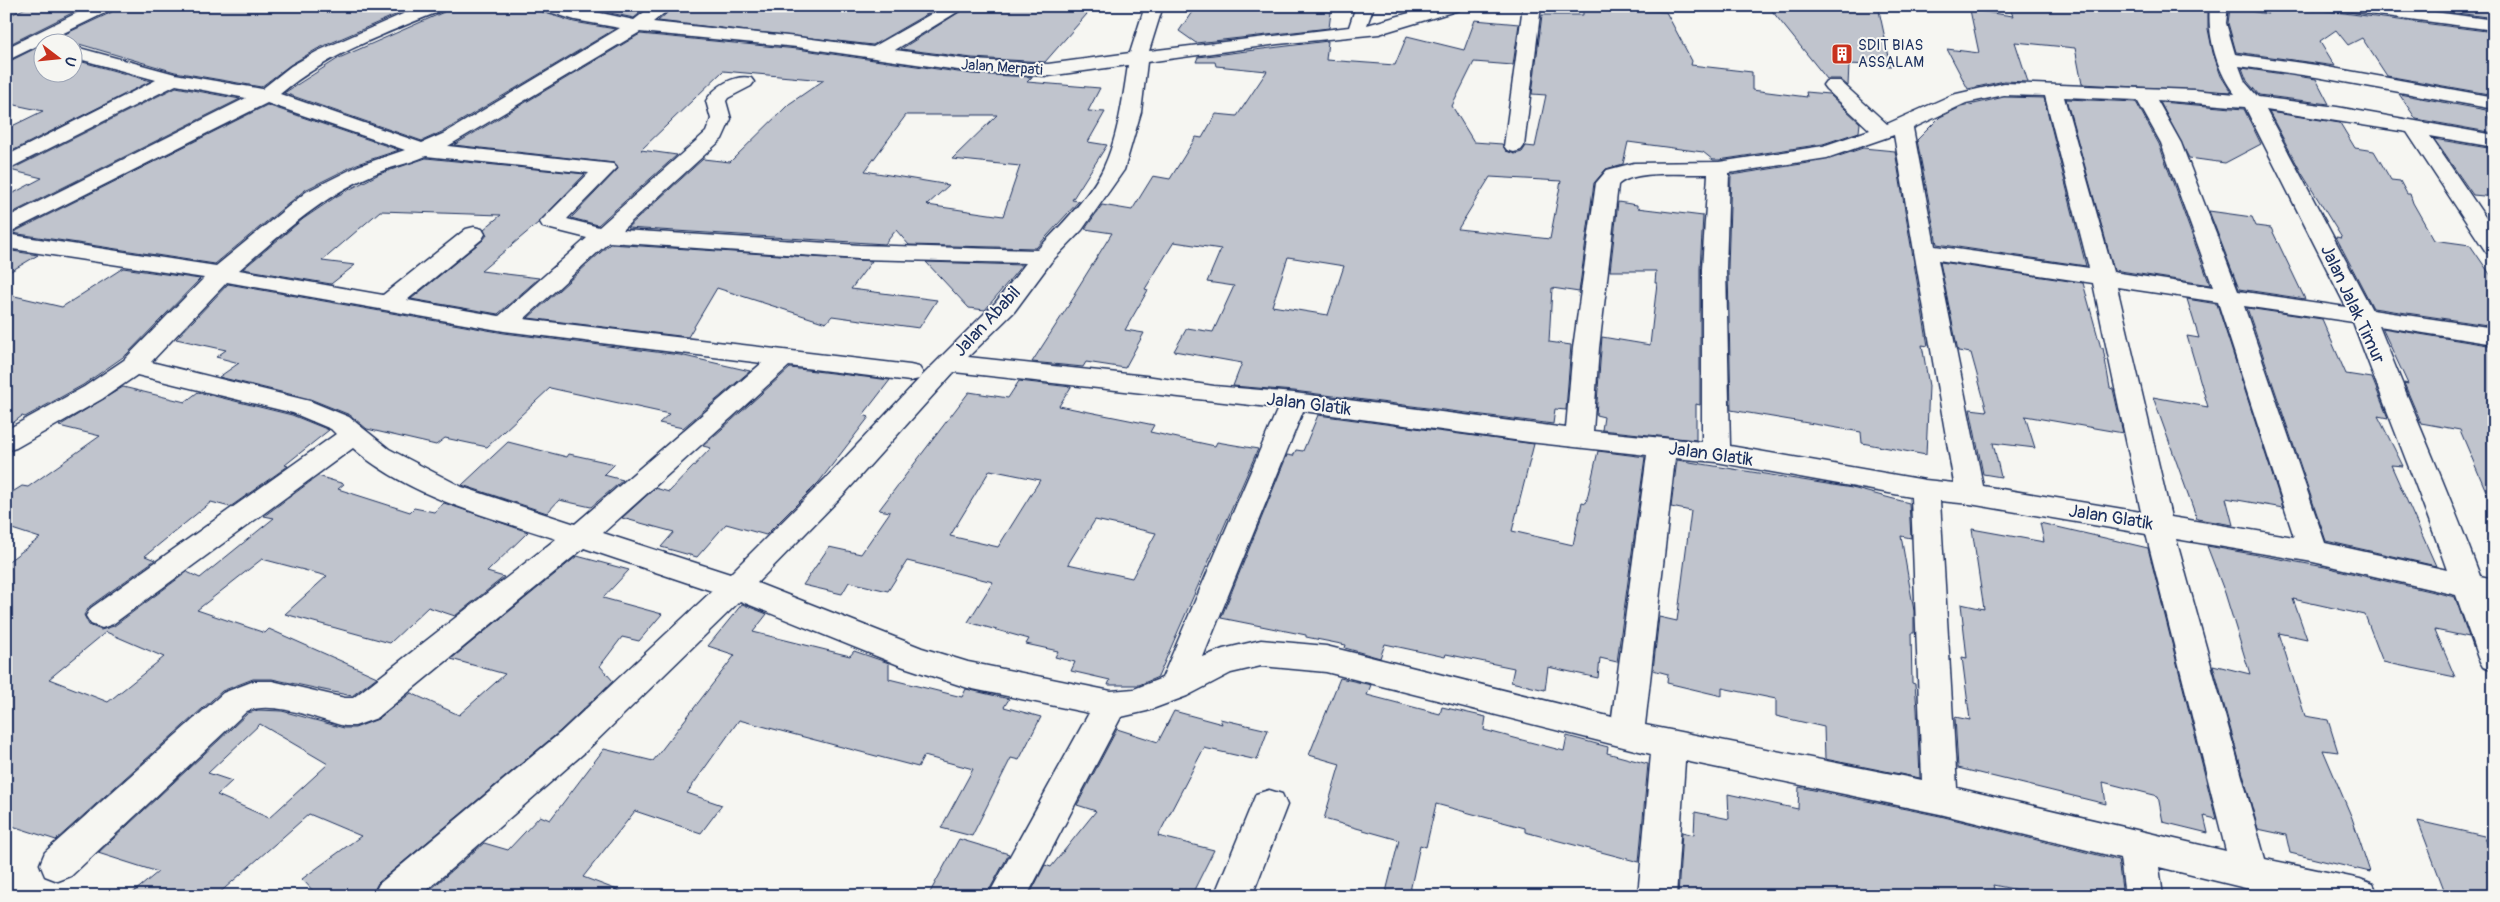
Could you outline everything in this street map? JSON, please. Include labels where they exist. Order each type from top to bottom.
[{"type":"street","points":[[58,32],[105,6]]},
{"type":"street","points":[[6,227],[266,96],[276,86],[308,64],[356,40],[437,6]]},
{"type":"street","name":"Jalan Merpati","points":[[548,6],[575,15],[637,26],[797,42],[972,66],[1048,70],[1278,39],[1357,32],[1397,25],[1453,6]]},
{"type":"street","points":[[6,442],[93,393],[134,366],[222,274],[314,197],[365,170],[400,160],[424,150],[475,124],[528,90],[637,26],[664,6]]},
{"type":"street","points":[[874,54],[958,6]]},
{"type":"street","name":"Jalan Ababil","points":[[392,896],[572,743],[735,587],[836,485],[948,363],[1005,307],[1043,257],[1074,226],[1113,170],[1131,112],[1139,57],[1154,6]]},
{"type":"street","points":[[1357,32],[1360,16],[1365,6]]},
{"type":"street","points":[[1514,146],[1532,6]]},
{"type":"street","name":"Jalan Jalak Timur","points":[[2219,6],[2216,23],[2236,83],[2252,102],[2363,316],[2402,419],[2438,502],[2481,588],[2494,658]]},
{"type":"street","points":[[2348,6],[2487,24]]},
{"type":"street","points":[[2472,6],[2487,24]]},
{"type":"street","points":[[6,55],[32,45]]},
{"type":"street","points":[[82,54],[173,79],[266,96],[424,150],[606,168],[551,222],[603,235],[766,247],[1043,257]]},
{"type":"street","points":[[2228,59],[2316,71],[2494,103]]},
{"type":"street","points":[[6,164],[173,79]]},
{"type":"street","points":[[504,324],[715,135],[721,119],[716,101],[720,94],[744,82]]},
{"type":"street","points":[[1833,85],[1893,128],[1925,251],[1970,494]]},
{"type":"street","points":[[1579,437],[1588,330],[1607,183],[1614,175],[1634,169],[1719,168],[1827,152],[1893,128],[1938,107],[1986,91],[2004,89],[2194,96],[2252,102],[2328,112],[2494,142]]},
{"type":"street","points":[[2052,91],[2103,277],[2158,525],[2250,873]]},
{"type":"street","points":[[2144,95],[2171,143],[2175,158],[2228,295],[2313,551]]},
{"type":"street","points":[[2414,127],[2494,247]]},
{"type":"street","points":[[1716,453],[1714,269],[1719,168]]},
{"type":"street","points":[[388,303],[474,234]]},
{"type":"street","points":[[6,240],[222,274],[504,324],[910,374]]},
{"type":"street","points":[[1925,251],[2494,336]]},
{"type":"street","points":[[58,864],[235,702],[254,694],[272,694],[345,712],[355,712],[365,708],[580,536],[782,359]]},
{"type":"street","name":"Jalan Glatik","points":[[948,363],[1146,384],[1214,394],[1294,401],[1529,433],[1716,453],[1925,490],[1970,494],[2313,551],[2481,588]]},
{"type":"street","points":[[134,366],[301,407],[340,423],[379,456],[452,494],[735,587],[912,657],[968,675],[1111,704],[1136,702],[1175,687],[1223,662],[1261,653],[1293,654],[1326,659],[1627,735],[1940,799],[2250,873],[2360,896]]},
{"type":"street","points":[[1175,687],[1294,401]]},
{"type":"street","points":[[102,616],[353,435]]},
{"type":"street","points":[[1627,735],[1662,447]]},
{"type":"street","points":[[1925,490],[1940,799]]},
{"type":"street","points":[[1007,896],[1111,704]]},
{"type":"street","points":[[1657,896],[1669,744]]},
{"type":"street","points":[[1233,896],[1269,805]]},
{"type":"street","points":[[2137,845],[2144,896]]},
{"type":"building","points":[[30,6],[86,6],[6,46],[6,17]]},
{"type":"building","points":[[116,6],[416,6],[317,49],[290,65],[261,87],[175,72],[82,45],[82,32],[69,32],[112,12]]},
{"type":"building","points":[[448,6],[538,6],[542,12],[574,22],[615,29],[444,131],[422,141],[284,93],[339,58],[444,12]]},
{"type":"building","points":[[577,6],[649,6],[634,18]]},
{"type":"building","points":[[675,6],[941,6],[873,45],[658,21]]},
{"type":"building","points":[[969,6],[1094,6],[1045,62],[972,58],[901,49]]},
{"type":"building","points":[[1196,6],[1267,6],[1331,12],[1329,28],[1196,43],[1179,31]]},
{"type":"building","points":[[1768,6],[1878,6],[1891,66],[1849,64],[1848,86],[1840,79],[1827,79]]},
{"type":"building","points":[[2009,6],[2183,6],[2208,9],[2208,29],[2213,53],[2221,76],[2231,92],[2082,84],[2075,48],[2015,42],[2028,82],[2004,81],[1968,89],[1947,49],[1979,53],[1970,10],[2013,16]]},
{"type":"building","points":[[2262,6],[2288,6],[2494,32],[2494,95],[2387,76],[2362,38],[2348,45],[2336,30],[2320,41],[2335,66],[2236,52],[2228,23],[2230,8],[2268,14]]},
{"type":"building","points":[[2406,6],[2494,6],[2494,18]]},
{"type":"building","points":[[1583,7],[1666,12],[1692,61],[1691,65],[1752,72],[1752,90],[1807,97],[1806,92],[1829,94],[1860,123],[1859,132],[1823,144],[1719,160],[1713,160],[1703,152],[1628,142],[1623,164],[1606,169],[1594,183],[1579,292],[1552,288],[1549,342],[1571,345],[1566,410],[1555,409],[1553,424],[1294,391],[1233,386],[1242,363],[1174,351],[1187,328],[1213,332],[1234,286],[1207,282],[1221,249],[1174,242],[1145,289],[1148,290],[1125,330],[1144,333],[1125,368],[1086,362],[1083,367],[1032,362],[1076,294],[1074,294],[1112,233],[1085,229],[1102,205],[1132,210],[1153,176],[1170,179],[1196,137],[1202,138],[1216,114],[1237,116],[1267,71],[1216,66],[1215,62],[1196,62],[1198,57],[1328,41],[1326,60],[1395,65],[1407,36],[1464,50],[1475,20],[1519,24],[1513,65],[1474,62],[1452,106],[1474,142],[1502,144],[1506,151],[1515,154],[1522,152],[1526,146],[1535,147],[1546,95],[1532,94],[1542,15],[1583,15]],"holes":[[[1490,177],[1561,181],[1550,239],[1458,229]],[[1288,257],[1344,266],[1328,315],[1272,306]]]},
{"type":"building","points":[[640,34],[797,49],[972,74],[1032,77],[1027,82],[1100,88],[1088,111],[1105,112],[1088,142],[1107,145],[1072,200],[1079,201],[1036,248],[909,245],[896,230],[885,244],[627,228],[703,159],[730,162],[789,104],[824,80],[723,71],[641,150],[677,155],[598,225],[571,218],[618,169],[614,163],[454,145]],"holes":[[[906,115],[997,115],[952,159],[1020,166],[1003,216],[927,205],[949,185],[865,171]]]},
{"type":"building","points":[[32,50],[32,82],[82,82],[82,62],[151,81],[6,154],[6,129],[43,111],[6,103],[6,63]]},
{"type":"building","points":[[2242,68],[2316,79],[2329,104],[2259,95],[2247,81]]},
{"type":"building","points":[[176,87],[240,99],[6,216],[6,197],[42,178],[10,170]]},
{"type":"building","points":[[2399,94],[2486,110],[2494,133],[2416,119]]},
{"type":"building","points":[[2004,97],[2044,98],[2086,266],[1937,244],[1917,140],[1940,117],[1961,107]]},
{"type":"building","points":[[2066,99],[2136,102],[2159,144],[2210,285],[2114,270]]},
{"type":"building","points":[[2160,102],[2244,109],[2261,144],[2225,163],[2189,158]]},
{"type":"building","points":[[267,105],[399,150],[357,164],[305,190],[215,264],[12,233]]},
{"type":"building","points":[[2269,112],[2340,123],[2355,148],[2374,151],[2391,180],[2400,181],[2407,194],[2410,194],[2413,203],[2434,240],[2470,245],[2494,280],[2494,326],[2373,308],[2336,237],[2342,238],[2301,172]]},
{"type":"building","points":[[2434,139],[2494,149],[2494,197],[2473,195]]},
{"type":"building","points":[[1863,148],[1895,151],[1928,346],[1922,345],[1929,386],[1926,455],[1862,443],[1861,432],[1731,410],[1728,269],[1731,175],[1827,160]]},
{"type":"building","points":[[426,158],[585,174],[538,223],[481,271],[539,278],[498,314],[411,299],[483,240],[487,235],[484,229],[501,215],[380,211],[322,261],[355,265],[331,284],[243,269],[303,219],[337,196],[379,174]]},
{"type":"building","points":[[1618,202],[1637,205],[1637,208],[1703,216],[1700,269],[1700,405],[1696,404],[1696,440],[1602,430],[1604,417],[1596,415],[1602,337],[1650,345],[1657,283],[1655,283],[1656,271],[1610,271]]},
{"type":"building","points":[[2209,211],[2252,217],[2256,226],[2271,228],[2305,299],[2239,289]]},
{"type":"building","points":[[610,244],[872,261],[851,289],[937,300],[919,328],[832,316],[826,323],[717,288],[688,337],[528,318]]},
{"type":"building","points":[[6,250],[38,255],[6,274]]},
{"type":"building","points":[[926,262],[1022,265],[985,310],[969,308]]},
{"type":"building","points":[[1940,262],[2083,283],[2101,348],[2103,348],[2110,388],[2113,389],[2123,433],[2025,416],[2035,448],[1993,443],[2001,477],[1983,474],[1970,409],[1987,411],[1971,353],[1958,351]]},
{"type":"building","points":[[123,268],[200,279],[126,355],[83,385],[25,417],[22,416],[6,428],[6,294],[62,307]]},
{"type":"building","points":[[228,284],[504,333],[680,355],[750,371],[683,428],[659,423],[669,414],[550,388],[487,447],[445,438],[436,445],[367,429],[350,415],[310,399],[219,377],[239,363],[216,357],[226,350],[176,339]]},
{"type":"building","points":[[2187,299],[2217,304],[2283,508],[2226,498],[2233,525],[2197,519],[2153,397],[2208,407],[2187,336],[2199,338]]},
{"type":"building","points":[[2247,308],[2322,319],[2346,374],[2372,378],[2388,418],[2378,416],[2403,466],[2391,465],[2436,566],[2326,541]]},
{"type":"building","points":[[2382,328],[2494,346],[2494,510],[2460,430],[2421,423],[2404,383],[2408,384]]},
{"type":"building","points":[[790,368],[890,380],[863,415],[869,417],[819,482],[766,535],[726,524],[697,557],[661,547],[674,532],[622,518],[655,488],[669,492],[711,448],[703,446]]},
{"type":"building","points":[[1019,381],[1071,387],[1059,406],[1154,425],[1150,432],[1215,446],[1217,442],[1258,449],[1158,677],[1139,685],[1108,685],[1110,680],[1071,671],[1075,662],[1055,657],[1058,651],[1026,644],[1029,639],[968,622],[993,582],[907,561],[888,591],[849,582],[842,594],[803,585],[829,547],[861,554],[890,512],[879,510],[969,392],[1008,398]],"holes":[[[990,470],[1040,480],[998,547],[950,536]],[[1095,520],[1156,533],[1132,578],[1068,564]]]},
{"type":"building","points":[[123,387],[185,402],[198,392],[292,415],[329,430],[285,465],[288,466],[230,507],[211,502],[145,556],[155,560],[90,606],[84,615],[89,625],[101,630],[114,626],[187,572],[200,578],[274,518],[264,516],[318,476],[344,484],[338,489],[410,512],[414,508],[434,512],[444,503],[528,532],[487,572],[504,577],[455,616],[428,607],[390,643],[285,614],[327,576],[262,559],[197,610],[265,633],[269,629],[377,677],[352,696],[272,679],[253,679],[222,691],[56,840],[6,824],[6,563],[40,538],[6,527],[6,496],[22,486],[28,487],[100,436],[59,426]],"holes":[[[106,632],[164,657],[108,702],[49,679]]]},
{"type":"building","points":[[1318,415],[1534,444],[1512,531],[1573,545],[1582,502],[1586,503],[1598,451],[1645,457],[1617,662],[1600,658],[1598,678],[1548,667],[1545,690],[1511,682],[1514,668],[1446,654],[1445,657],[1385,644],[1380,658],[1345,648],[1346,645],[1221,618],[1287,455],[1293,456],[1296,450],[1303,451]]},
{"type":"building","points":[[508,442],[567,457],[569,454],[615,464],[604,475],[623,480],[591,507],[559,500],[547,513],[462,485]]},
{"type":"building","points":[[1677,460],[1852,488],[1909,503],[1911,538],[1901,536],[1914,611],[1914,633],[1911,633],[1912,683],[1915,684],[1920,778],[1825,759],[1824,727],[1776,716],[1776,699],[1722,688],[1722,696],[1667,683],[1668,674],[1653,670],[1659,617],[1677,621],[1691,511],[1671,507]]},
{"type":"building","points":[[2040,523],[2148,548],[2216,819],[2204,816],[2208,833],[2163,822],[2158,796],[2103,782],[2106,804],[1958,768],[1955,717],[1970,720],[1962,657],[1967,658],[1961,604],[1984,609],[1972,529],[2044,542]]},
{"type":"building","points":[[2207,546],[2325,567],[2455,597],[2469,637],[2435,630],[2455,677],[2383,662],[2365,615],[2293,599],[2307,639],[2279,633],[2305,716],[2328,720],[2338,752],[2323,750],[2352,818],[2370,872],[2290,853],[2286,835],[2258,829],[2213,665],[2250,674],[2225,593]]},
{"type":"building","points":[[577,556],[629,570],[603,598],[662,614],[639,641],[622,637],[600,666],[613,681],[559,732],[378,883],[371,896],[318,896],[302,879],[361,836],[309,814],[216,896],[129,896],[158,872],[98,853],[248,713],[258,710],[282,711],[344,728],[355,728],[378,719],[411,693],[459,715],[505,674],[451,659]],"holes":[[[260,724],[328,764],[269,818],[217,795],[232,781],[208,773]]]},
{"type":"building","points":[[742,604],[767,614],[753,632],[850,656],[854,651],[889,663],[889,679],[962,697],[966,689],[1009,699],[1004,707],[1041,717],[1019,760],[1011,758],[972,836],[941,828],[973,769],[924,756],[918,767],[739,720],[687,793],[722,805],[701,833],[635,811],[583,877],[625,893],[625,896],[423,896],[484,843],[508,850],[540,816],[550,820],[604,749],[653,761],[735,655],[708,646]]},
{"type":"building","points":[[1340,678],[1371,685],[1367,695],[1440,714],[1442,707],[1486,717],[1484,730],[1564,751],[1567,736],[1608,747],[1607,753],[1648,764],[1639,862],[1525,832],[1525,828],[1436,804],[1426,847],[1420,845],[1409,896],[1385,896],[1399,840],[1324,819],[1340,764],[1309,755]]},
{"type":"building","points":[[1174,711],[1222,724],[1220,719],[1268,730],[1257,760],[1204,748],[1158,836],[1214,850],[1191,896],[1029,896],[1045,865],[1051,867],[1096,811],[1077,805],[1117,729],[1158,742]]},
{"type":"building","points":[[1799,787],[1940,816],[2118,860],[2123,896],[2048,896],[1993,885],[1996,896],[1678,896],[1682,832],[1694,835],[1695,812],[1729,819],[1728,794],[1798,809]]},
{"type":"building","points":[[2418,821],[2484,836],[2494,859],[2494,896],[2462,896],[2445,892]]},
{"type":"building","points":[[959,839],[1009,854],[986,896],[928,896]]},
{"type":"place","name":"SDIT BIAS ASSALAM","points":[[1842,54]]}]
